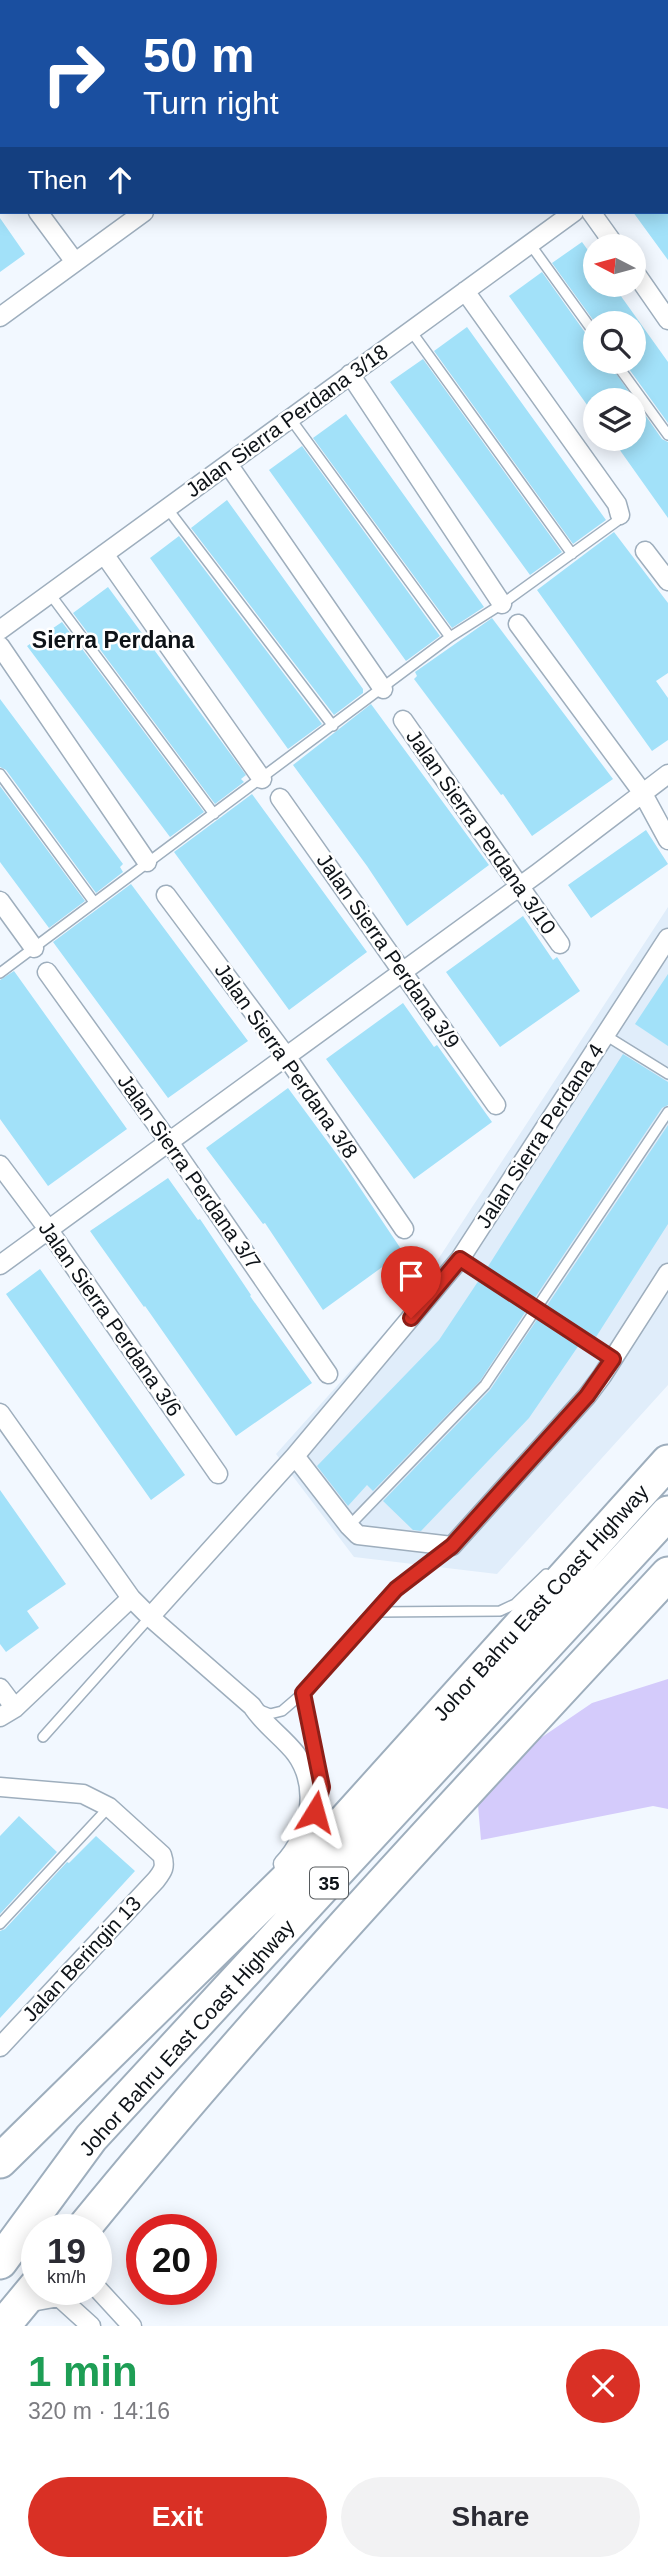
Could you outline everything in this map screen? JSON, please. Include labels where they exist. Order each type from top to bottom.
[{"type":"highway","name":"Johor Bahru East Coast Highway","points":[[0,2161],[332,1835],[668,1462]]},
{"type":"highway","name":"Johor Bahru East Coast Highway","points":[[0,2262],[91,2138],[668,1513]]},
{"type":"highway","points":[[96,2214],[253,2028],[449,1810],[668,1574]]},
{"type":"street","points":[[39,214],[75,262]]},
{"type":"street","points":[[2,311],[140,214]]},
{"type":"street","name":"Jalan Sierra Perdana 3/18","points":[[0,630],[571,214]]},
{"type":"street","points":[[593,214],[607,234]]},
{"type":"street","points":[[646,288],[668,320]]},
{"type":"street","points":[[464,291],[617,504],[620,515]]},
{"type":"street","points":[[350,374],[502,604]]},
{"type":"street","points":[[228,464],[383,689]]},
{"type":"street","points":[[645,551],[668,581]]},
{"type":"street","points":[[104,554],[262,779]]},
{"type":"street","points":[[518,624],[642,792],[668,840]]},
{"type":"street","points":[[0,646],[147,862]]},
{"type":"street","name":"Jalan Sierra Perdana 3/10","points":[[403,720],[560,944]]},
{"type":"street","points":[[0,1265],[519,887],[668,774]]},
{"type":"street","name":"Jalan Sierra Perdana 3/9","points":[[280,798],[496,1105]]},
{"type":"street","name":"Jalan Sierra Perdana 3/8","points":[[166,895],[286,1056],[404,1229]]},
{"type":"street","points":[[0,901],[34,948]]},
{"type":"street","name":"Jalan Sierra Perdana 4","points":[[150,1617],[296,1456],[460,1259],[668,938]]},
{"type":"street","name":"Jalan Sierra Perdana 3/7","points":[[47,972],[169,1142],[328,1374]]},
{"type":"street","name":"Jalan Sierra Perdana 3/6","points":[[0,1165],[48,1229],[218,1474]]},
{"type":"street","points":[[296,1456],[349,1526],[363,1537],[452,1546],[587,1396],[668,1273]]},
{"type":"street","points":[[0,1413],[131,1598],[252,1706],[259,1717],[289,1746],[302,1765],[309,1793],[306,1826],[302,1840],[293,1854],[226,1924],[94,2051],[57,2103]]},
{"type":"street","points":[[0,1688],[7,1713],[131,1598]]},
{"type":"street","points":[[0,1787],[83,1794],[109,1807]]},
{"type":"street","name":"Jalan Beringin 13","points":[[0,2047],[163,1871],[165,1864],[162,1855],[109,1807]]},
{"type":"street","points":[[20,2305],[59,2297],[91,2326]]},
{"type":"street","points":[[111,2305],[132,2326]]},
{"type":"street","points":[[98,2326],[114,2309]]},
{"type":"lane","points":[[530,244],[583,317]]},
{"type":"lane","points":[[411,331],[572,554]]},
{"type":"lane","points":[[624,374],[668,435]]},
{"type":"lane","points":[[290,418],[450,637]]},
{"type":"lane","points":[[167,508],[333,726]]},
{"type":"lane","points":[[0,973],[450,637],[502,604],[617,521],[620,515]]},
{"type":"lane","points":[[50,594],[214,814]]},
{"type":"lane","points":[[0,774],[94,902]]},
{"type":"lane","points":[[605,1035],[668,1074]]},
{"type":"lane","points":[[349,1526],[485,1385],[668,1112]]},
{"type":"lane","points":[[460,1259],[613,1359]]},
{"type":"lane","points":[[580,1541],[610,1526]]},
{"type":"lane","points":[[252,1706],[264,1713],[275,1714],[282,1711],[303,1693],[396,1589],[452,1546]]},
{"type":"lane","points":[[376,1612],[500,1611],[515,1604],[552,1568]]},
{"type":"lane","points":[[43,1737],[150,1617]]},
{"type":"lane","points":[[303,1693],[322,1787],[319,1804],[306,1826]]},
{"type":"lane","points":[[0,1924],[109,1807]]},
{"type":"shaded area","points":[[668,907],[668,1385],[497,1574],[354,1557],[276,1454],[405,1310]]},
{"type":"shaded area","points":[[668,1679],[668,1809],[653,1806],[481,1840],[476,1782],[592,1703]]},
{"type":"building","points":[[634,214],[668,214],[668,260]]},
{"type":"building","points":[[0,218],[25,254],[0,272]]},
{"type":"building","points":[[582,242],[583,298],[622,298],[632,311],[587,311],[552,263]]},
{"type":"building","points":[[542,272],[583,330],[583,374],[616,374],[626,388],[583,388],[583,399],[509,296]]},
{"type":"building","points":[[467,327],[606,520],[573,544],[434,351]]},
{"type":"building","points":[[646,331],[668,362],[668,423],[646,392],[646,388],[643,388],[633,374],[646,374]]},
{"type":"building","points":[[423,359],[562,552],[530,575],[390,382]]},
{"type":"building","points":[[346,414],[484,607],[452,628],[313,438]]},
{"type":"building","points":[[646,416],[662,439],[668,442],[668,518],[621,451],[646,451]]},
{"type":"building","points":[[302,446],[440,636],[406,661],[269,470]]},
{"type":"building","points":[[227,500],[363,689],[363,693],[334,715],[191,528]]},
{"type":"building","points":[[614,532],[668,603],[668,673],[656,681],[668,698],[668,740],[652,751],[537,590]]},
{"type":"building","points":[[179,536],[322,724],[288,749],[150,558]]},
{"type":"building","points":[[108,587],[246,775],[241,779],[244,782],[215,804],[73,613]]},
{"type":"building","points":[[492,618],[613,779],[532,836],[414,679],[417,676],[415,672]]},
{"type":"building","points":[[62,622],[204,812],[170,837],[27,646]]},
{"type":"building","points":[[0,699],[123,864],[120,867],[123,872],[96,893],[6,770],[0,767]]},
{"type":"building","points":[[371,704],[489,865],[407,926],[293,765]]},
{"type":"building","points":[[0,786],[85,901],[49,928],[0,862]]},
{"type":"building","points":[[252,794],[367,952],[289,1010],[174,852]]},
{"type":"building","points":[[646,830],[668,864],[591,918],[568,885]]},
{"type":"building","points":[[131,884],[248,1041],[168,1098],[53,942]]},
{"type":"building","points":[[523,916],[553,960],[557,957],[580,991],[500,1047],[446,972]]},
{"type":"building","points":[[14,971],[127,1129],[48,1186],[0,1119],[0,980]]},
{"type":"building","points":[[668,974],[668,1046],[635,1024]]},
{"type":"building","points":[[403,1003],[492,1122],[414,1179],[326,1059]]},
{"type":"building","points":[[623,1054],[668,1082],[668,1105],[662,1108],[534,1299],[487,1268]]},
{"type":"building","points":[[288,1088],[344,1164],[403,1252],[323,1310],[265,1223],[263,1224],[206,1148]]},
{"type":"building","points":[[668,1125],[668,1224],[596,1337],[546,1307]]},
{"type":"building","points":[[168,1178],[198,1220],[200,1219],[250,1296],[312,1383],[236,1436],[90,1231]]},
{"type":"building","points":[[40,1269],[185,1475],[151,1500],[6,1294]]},
{"type":"building","points":[[479,1280],[526,1311],[480,1381],[373,1491],[367,1485],[348,1506],[317,1466],[439,1340]]},
{"type":"building","points":[[538,1318],[579,1345],[529,1418],[421,1531],[413,1530],[383,1501],[490,1390]]},
{"type":"building","points":[[0,1490],[66,1584],[27,1611],[39,1628],[6,1652],[0,1644]]},
{"type":"building","points":[[19,1816],[57,1852],[0,1914],[0,1836]]},
{"type":"building","points":[[96,1836],[135,1871],[0,2018],[0,1931]]},
{"type":"district","name":"Sierra Perdana","points":[[113,640]]},
{"type":"route","points":[[315,1812],[322,1787],[303,1693],[396,1589],[452,1546],[587,1396],[613,1359],[460,1259],[411,1318]]}]
